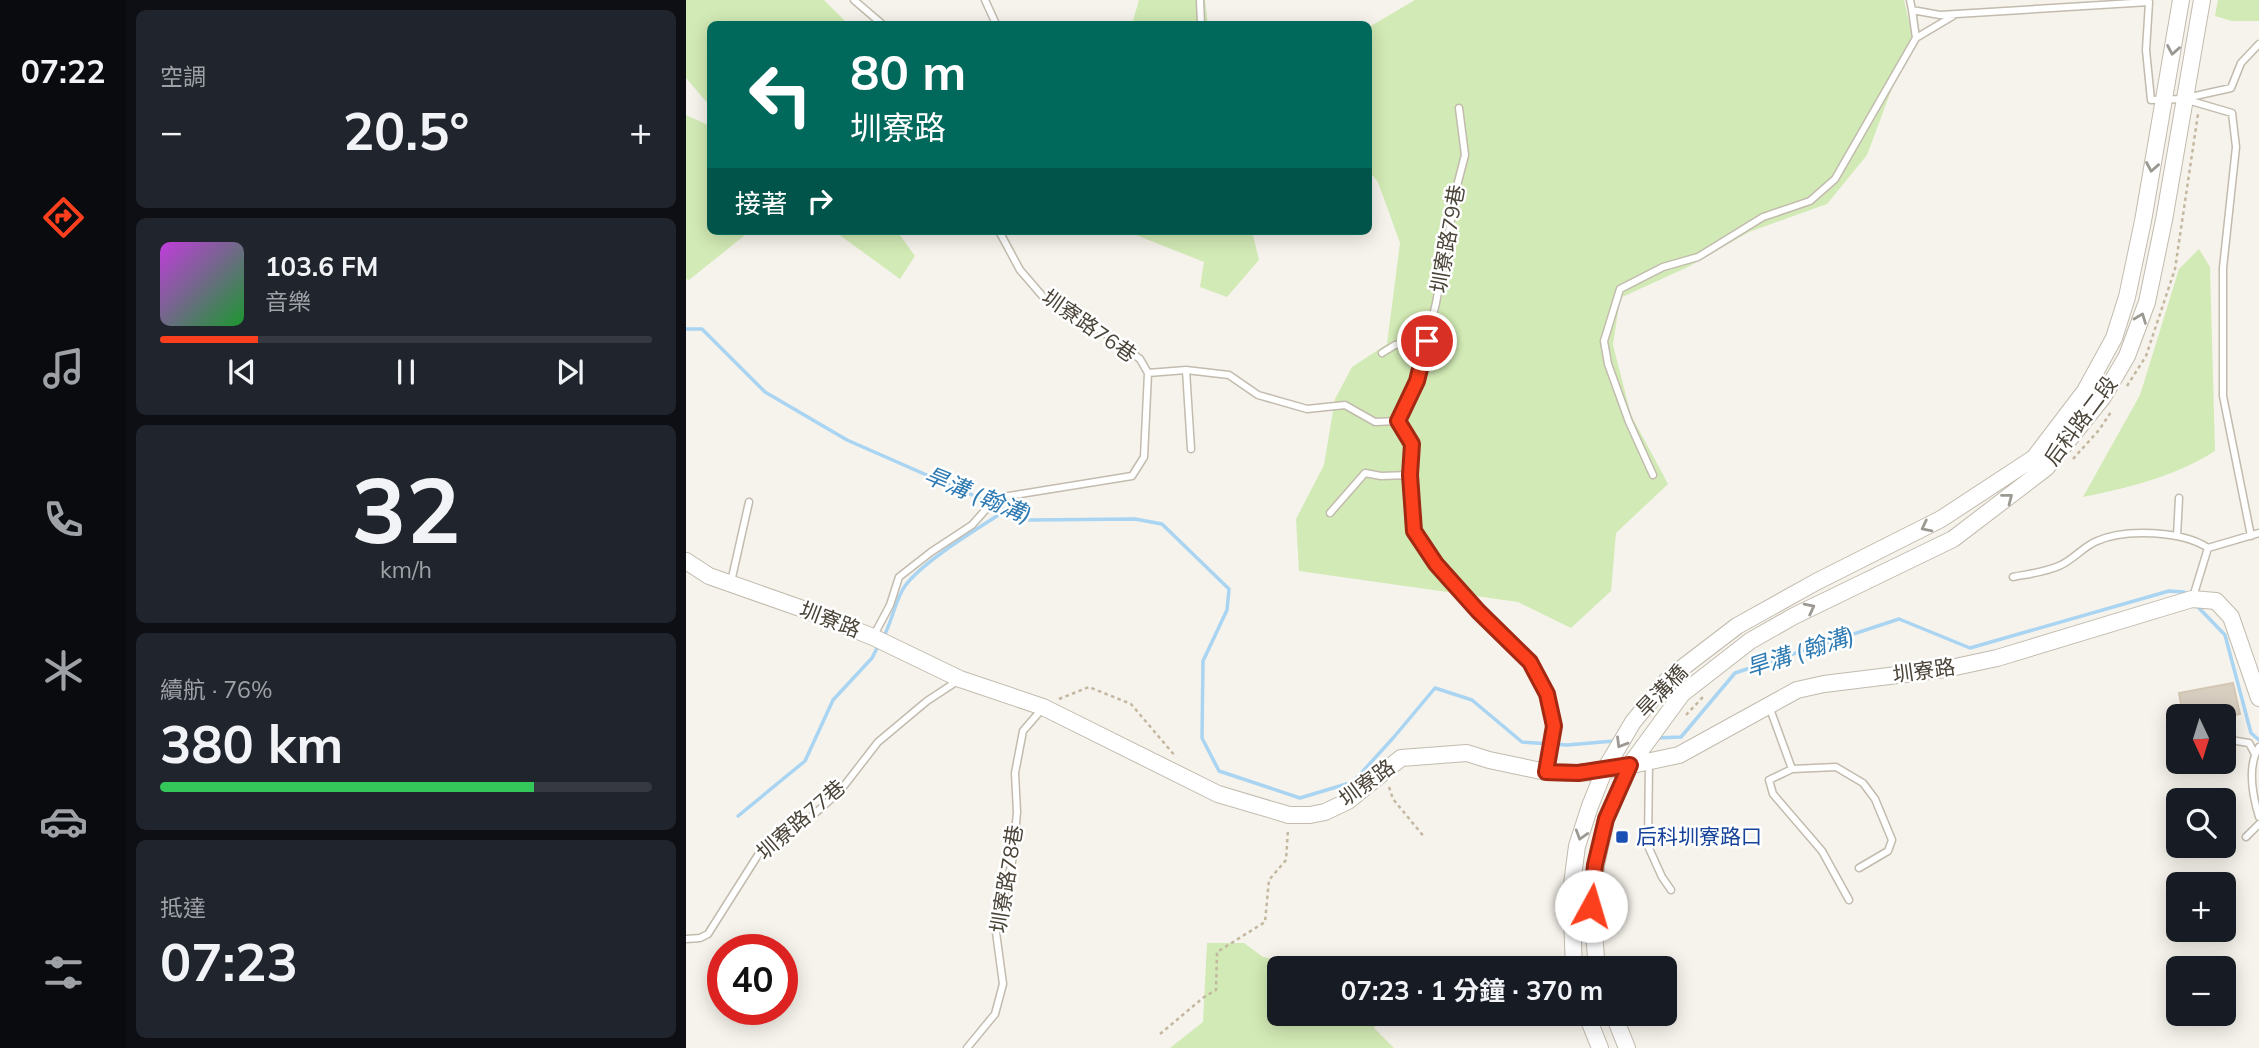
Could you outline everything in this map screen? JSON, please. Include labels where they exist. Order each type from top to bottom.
[{"type":"street","name":"后科路二段","points":[[1737,626],[1816,582],[1941,519],[2034,458],[2085,391],[2114,338],[2127,297],[2181,0]]},
{"type":"street","name":"后科路二段","points":[[1750,641],[1843,591],[1954,539],[2046,468],[2103,397],[2127,356],[2147,302],[2202,0]]},
{"type":"street","name":"圳寮路","points":[[686,561],[709,576],[873,637],[960,679],[1044,707],[1200,787],[1289,815],[1310,816],[1348,802],[1401,758],[1467,753],[1546,772],[1604,771],[1679,755],[1797,690],[1824,684],[1947,669],[1997,658],[2192,599]]},
{"type":"street","points":[[2192,599],[2216,601],[2231,617],[2259,698]]},
{"type":"street","name":"旱溝橋","points":[[1604,771],[1633,722],[1669,678],[1737,626]]},
{"type":"street","name":"旱溝橋","points":[[1630,765],[1682,694],[1750,641]]},
{"type":"street","points":[[1597,956],[1591,906],[1595,865],[1606,819],[1630,765]]},
{"type":"street","points":[[1573,956],[1571,892],[1577,846],[1604,771]]},
{"type":"street","points":[[1591,1026],[1600,1048]]},
{"type":"street","points":[[1618,1026],[1627,1048]]},
{"type":"lane","points":[[854,0],[878,21]]},
{"type":"lane","points":[[985,0],[995,21]]},
{"type":"lane","points":[[1200,0],[1201,21]]},
{"type":"lane","points":[[1910,0],[1916,38]]},
{"type":"lane","points":[[1912,10],[1940,15],[2149,2],[2146,50],[2151,100],[2184,99],[2231,88],[2241,63],[2259,44]]},
{"type":"lane","points":[[1653,475],[1608,364],[1604,341],[1620,289],[1663,267],[1698,257],[1763,217],[1810,201],[1835,179],[1916,38],[1956,13]]},
{"type":"lane","points":[[2184,99],[2232,113],[2236,147],[2223,268],[2223,396],[2251,536]]},
{"type":"lane","name":"圳寮路79巷","points":[[1398,421],[1417,381],[1465,155],[1459,108]]},
{"type":"lane","name":"圳寮路76巷","points":[[873,637],[890,605],[898,577],[972,525],[996,498],[1132,476],[1144,457],[1148,373],[1140,359],[1082,318],[1045,299],[1020,270],[1001,235]]},
{"type":"lane","points":[[1382,353],[1395,345],[1427,341]]},
{"type":"lane","points":[[1186,370],[1191,449]]},
{"type":"lane","points":[[1148,373],[1186,370],[1229,375],[1258,395],[1307,409],[1345,405],[1375,422],[1398,421],[1412,444],[1410,475],[1414,531],[1436,564],[1478,611],[1530,662],[1547,694],[1554,726],[1546,772]]},
{"type":"lane","points":[[1329,513],[1365,474],[1410,475]]},
{"type":"lane","points":[[2177,536],[2179,498]]},
{"type":"lane","points":[[730,585],[749,502]]},
{"type":"lane","points":[[2013,577],[2060,566],[2096,541],[2118,534],[2177,536],[2197,541],[2208,548],[2259,533]]},
{"type":"lane","points":[[2192,599],[2208,548]]},
{"type":"lane","name":"圳寮路77巷","points":[[686,939],[701,938],[708,934],[758,855],[771,842],[789,835],[830,800],[878,742],[927,701],[960,679]]},
{"type":"lane","points":[[1769,704],[1791,769]]},
{"type":"lane","name":"圳寮路78巷","points":[[967,1048],[995,1014],[1003,984],[996,932],[1013,857],[1017,812],[1016,773],[1023,731],[1044,707]]},
{"type":"lane","points":[[2236,741],[2249,743],[2257,750],[2252,794],[2259,817]]},
{"type":"lane","points":[[1649,761],[1648,846],[1671,890]]},
{"type":"lane","points":[[1849,900],[1822,851],[1773,794],[1769,780],[1791,769],[1836,767],[1863,783],[1875,799],[1892,840],[1888,851],[1859,868]]},
{"type":"lane","points":[[2246,836],[2259,824]]},
{"type":"path","points":[[1044,707],[1089,687],[1103,692],[1131,704],[1177,758]]},
{"type":"path","points":[[1384,770],[1392,799],[1425,838]]},
{"type":"path","points":[[1160,1034],[1216,990],[1217,952],[1265,922],[1269,880],[1286,860],[1289,815]]},
{"type":"green space","points":[[686,0],[824,0],[845,21],[707,21],[707,102],[686,78]]},
{"type":"green space","points":[[1139,0],[1205,0],[1208,21],[1133,21]]},
{"type":"green space","points":[[1415,0],[1904,0],[1912,35],[1867,155],[1827,204],[1749,232],[1688,267],[1620,298],[1613,345],[1631,415],[1668,484],[1616,533],[1611,591],[1571,628],[1518,602],[1299,571],[1296,519],[1324,465],[1335,399],[1352,367],[1387,344],[1400,243],[1378,182],[1372,175],[1372,25]]},
{"type":"green space","points":[[2218,0],[2259,0],[2259,21],[2232,21],[2215,16]]},
{"type":"green space","points":[[686,115],[707,125],[707,235],[745,235],[689,280],[686,279]]},
{"type":"green space","points":[[840,235],[900,235],[915,256],[900,279]]},
{"type":"green space","points":[[1136,235],[1253,235],[1259,260],[1227,297],[1200,287],[1204,262]]},
{"type":"green space","points":[[2199,249],[2210,267],[2215,451],[2151,480],[2083,497],[2140,395],[2179,269]]},
{"type":"green space","points":[[1207,943],[1244,943],[1267,958],[1267,1026],[1375,1026],[1374,1028],[1394,1048],[1170,1048],[1203,1022]]},
{"type":"building","points":[[2233,683],[2240,714],[2236,715],[2236,704],[2181,704],[2179,693]]},
{"type":"waterway","name":"旱溝 (翰溝)","points":[[686,329],[702,329],[765,392],[847,440],[1029,520],[1135,519],[1162,524],[1229,589],[1227,610],[1203,661],[1202,738],[1219,771],[1300,798],[1353,782],[1435,688],[1472,700],[1522,742],[1567,745],[1614,741]]},
{"type":"waterway","points":[[884,636],[902,591],[914,576],[952,545],[1006,510]]},
{"type":"waterway","name":"旱溝 (翰溝)","points":[[1656,738],[1681,737],[1735,673],[1899,619],[1970,648],[2169,591],[2184,592],[2187,595]]},
{"type":"waterway","name":"旱溝 (翰溝)","points":[[2197,606],[2225,635],[2251,733],[2259,740]]},
{"type":"waterway","points":[[738,816],[805,761],[833,700],[872,658],[878,646]]},
{"type":"place","name":"后科圳寮路口","points":[[1622,837]]},
{"type":"route","points":[[1427,341],[1417,381],[1398,421],[1412,444],[1410,475],[1414,531],[1436,564],[1478,611],[1530,662],[1547,694],[1554,726],[1546,772],[1604,771],[1630,765],[1606,819],[1595,865],[1591,906]]}]
